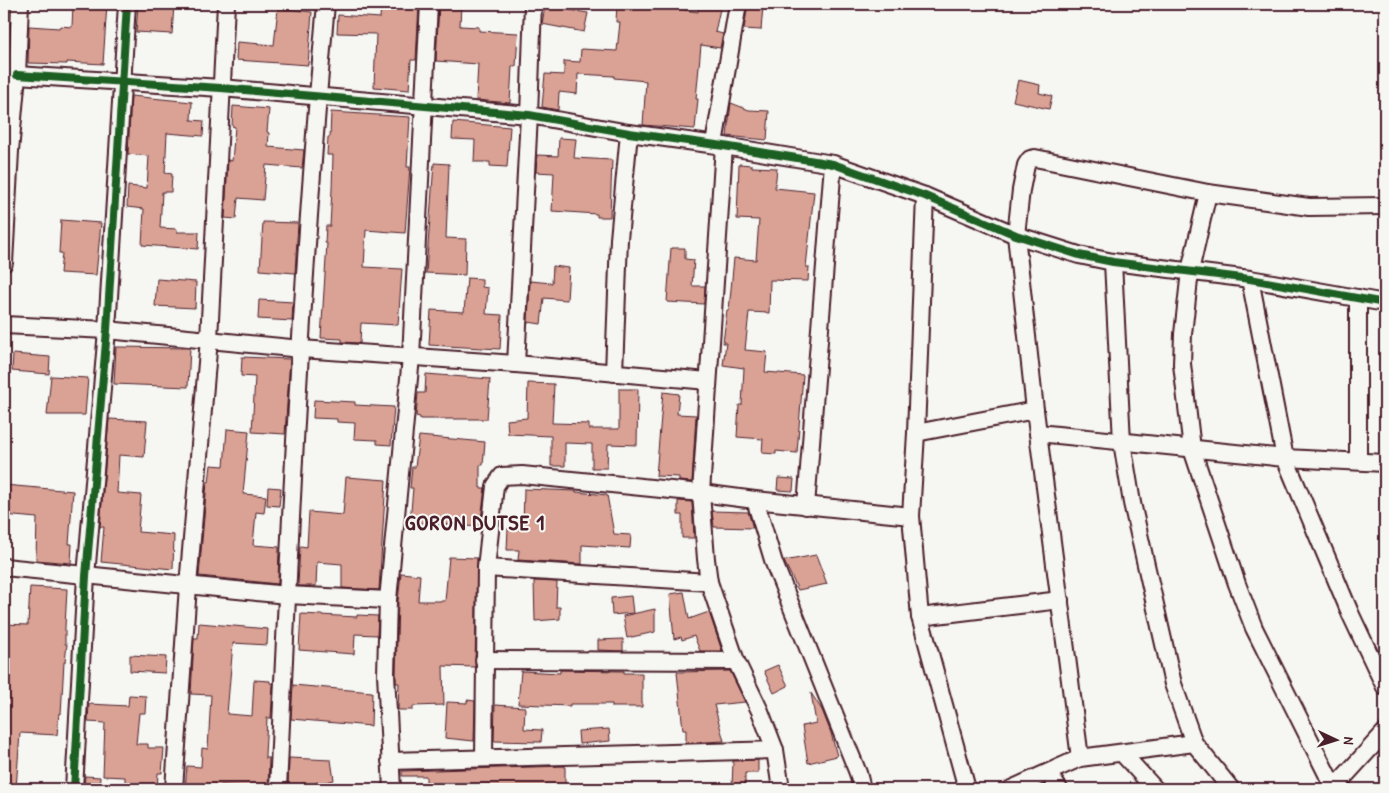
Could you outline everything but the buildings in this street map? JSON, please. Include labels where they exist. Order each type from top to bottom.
[{"type":"street","points":[[4,262],[7,150],[17,74],[11,35],[20,4]]},
{"type":"street","points":[[74,789],[86,576],[107,330],[127,4]]},
{"type":"street","points":[[174,789],[188,586],[209,339],[226,4]]},
{"type":"street","points":[[278,789],[300,349],[326,4]]},
{"type":"street","points":[[392,789],[386,674],[388,600],[411,357],[429,4]]},
{"type":"street","points":[[516,364],[530,115],[533,4]]},
{"type":"street","points":[[738,4],[719,145],[701,493],[709,582],[736,661],[760,711],[775,750],[781,789]]},
{"type":"street","points":[[17,74],[221,88],[318,98],[425,105],[530,115],[629,133],[719,145],[833,164],[924,196],[1016,235],[1079,255],[1113,262],[1250,279],[1385,303]]},
{"type":"street","points":[[614,373],[619,239],[629,133]]},
{"type":"street","points":[[1080,758],[1035,410],[1016,235],[1021,190],[1026,166],[1030,159],[1035,158],[1208,193],[1308,207],[1385,206]]},
{"type":"street","points":[[806,506],[833,164]]},
{"type":"street","points":[[1208,193],[1190,271],[1182,364],[1192,449],[1237,584],[1254,628],[1333,788],[1385,732]]},
{"type":"street","points":[[924,196],[916,433],[911,516],[920,617],[967,789]]},
{"type":"street","points":[[1113,262],[1122,442],[1132,503],[1172,684],[1194,743],[1231,789]]},
{"type":"street","points":[[1250,279],[1285,458],[1351,614],[1385,687]]},
{"type":"street","points":[[1358,298],[1358,460]]},
{"type":"street","points":[[4,325],[107,330],[300,349],[516,364],[708,381]]},
{"type":"street","points":[[916,433],[1035,410]]},
{"type":"street","points":[[1038,433],[1285,458],[1358,460],[1385,463]]},
{"type":"street","points":[[484,757],[486,568],[495,486],[502,476],[522,475],[911,516]]},
{"type":"street","points":[[755,500],[774,562],[851,756],[862,789]]},
{"type":"street","points":[[4,567],[287,595],[388,600]]},
{"type":"street","points":[[486,568],[709,582]]},
{"type":"street","points":[[920,617],[1060,600]]},
{"type":"street","points":[[484,660],[736,661]]},
{"type":"street","points":[[1011,789],[1080,758],[1194,743]]},
{"type":"street","points":[[390,760],[775,750]]},
{"type":"street","points":[[1122,753],[1155,789]]},
{"type":"street","points":[[1048,773],[1059,789]]},
{"type":"cycle path","points":[[74,789],[86,576],[107,330],[127,4]]},
{"type":"cycle path","points":[[17,75],[221,88],[529,115],[629,133],[833,164],[925,196],[1016,235],[1079,255],[1113,262],[1250,279],[1385,303]]},
{"type":"district","name":"GORON DUTSE 1","points":[[475,522]]}]
